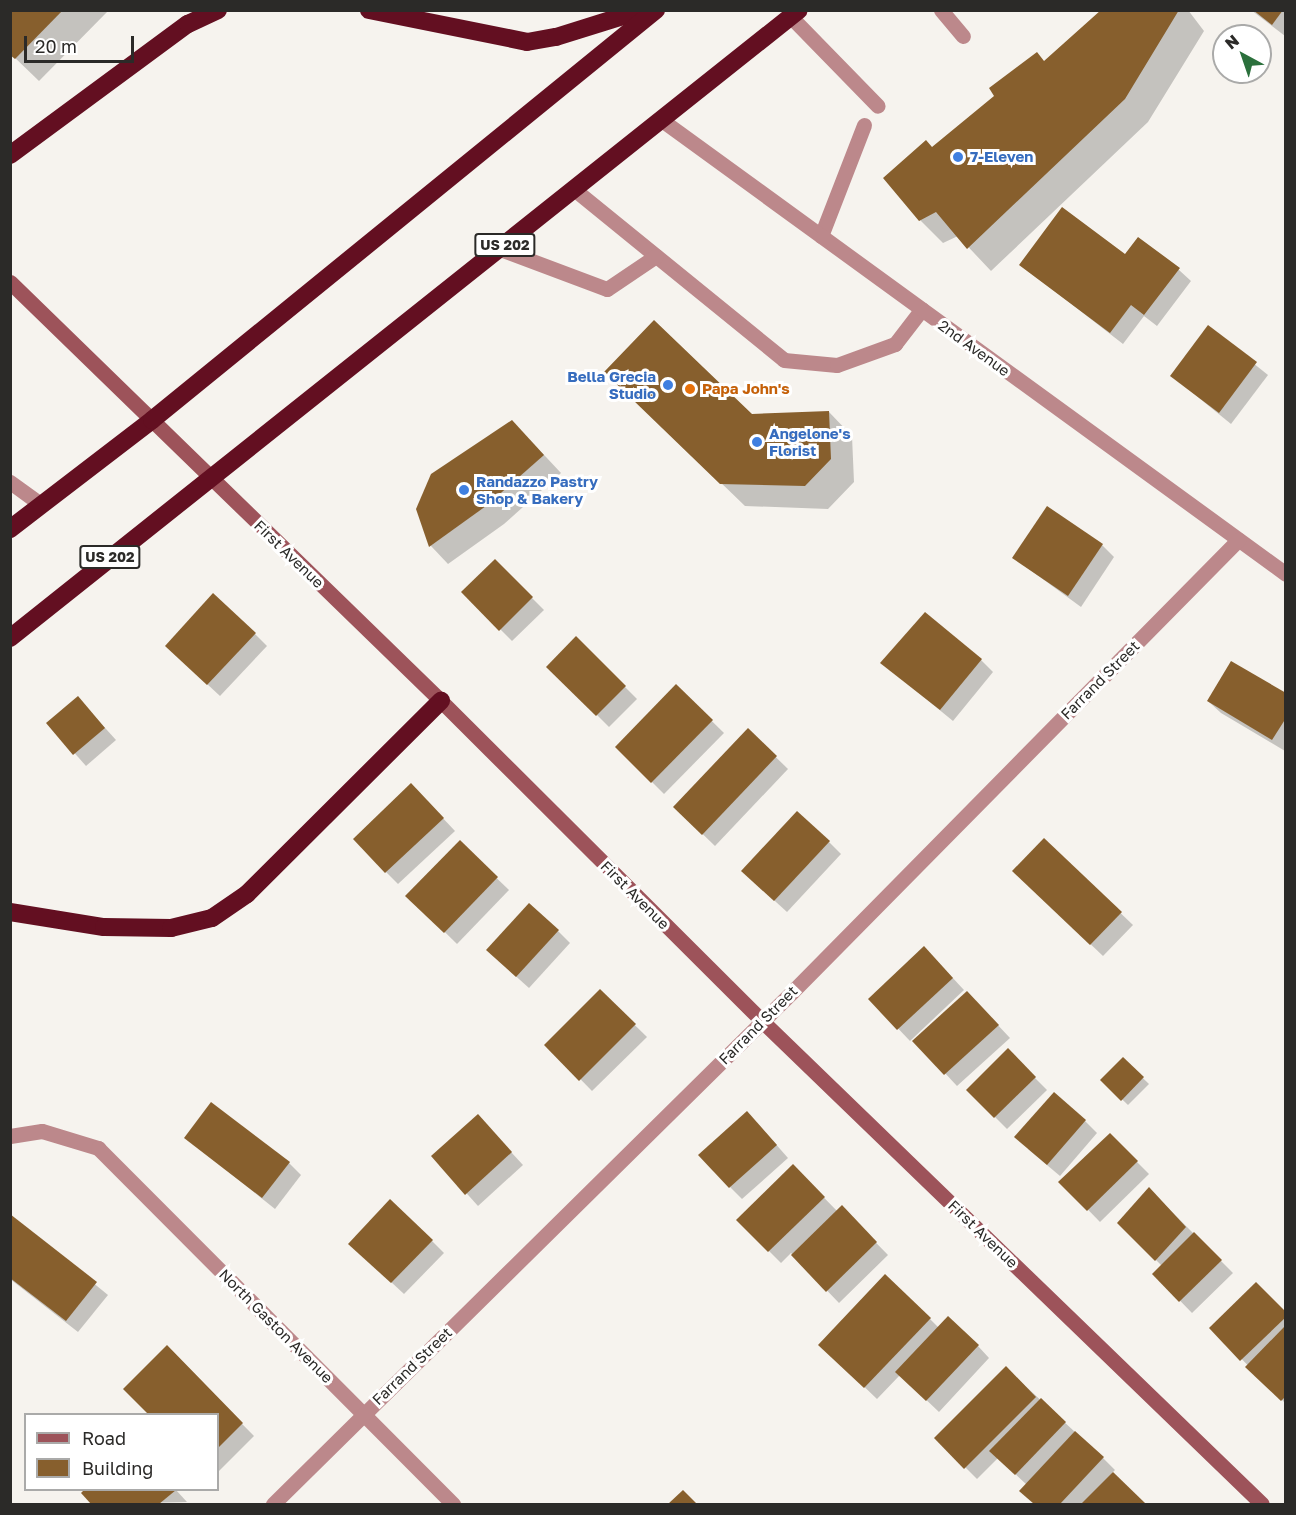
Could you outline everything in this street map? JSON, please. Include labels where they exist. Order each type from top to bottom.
[{"type":"highway","points":[[10,155],[188,24],[218,10]]},
{"type":"highway","points":[[369,10],[527,42],[556,37],[642,10]]},
{"type":"highway","points":[[10,529],[152,420],[656,10]]},
{"type":"highway","name":"US 202","points":[[10,638],[209,477],[663,121],[795,14]]},
{"type":"highway","points":[[10,912],[104,927],[171,928],[212,918],[248,894],[441,701]]},
{"type":"street","points":[[941,10],[963,36]]},
{"type":"street","points":[[795,14],[878,106]]},
{"type":"street","name":"2nd Avenue","points":[[663,121],[1286,574]]},
{"type":"street","points":[[821,236],[864,125]]},
{"type":"street","points":[[575,190],[784,360],[837,365],[895,344],[922,309]]},
{"type":"street","points":[[500,249],[607,289],[656,256]]},
{"type":"street","name":"First Avenue","points":[[10,282],[441,701],[762,1022],[1262,1504]]},
{"type":"street","points":[[10,482],[42,505]]},
{"type":"street","name":"Farrand Street","points":[[273,1504],[762,1022],[1238,540]]},
{"type":"street","name":"North Gaston Avenue","points":[[10,1136],[42,1131],[98,1148],[453,1504]]},
{"type":"building","points":[[10,10],[63,10],[15,59],[10,55]]},
{"type":"building","points":[[1101,10],[1179,10],[1125,99],[967,249],[936,212],[919,221],[883,178],[926,140],[932,147],[994,96],[989,88],[1037,52],[1044,61]]},
{"type":"building","points":[[1253,10],[1283,10],[1271,24]]},
{"type":"building","points":[[1062,207],[1125,254],[1138,237],[1180,268],[1144,315],[1131,305],[1110,333],[1019,265]]},
{"type":"building","points":[[654,320],[752,414],[829,411],[831,459],[805,486],[720,484],[604,372]]},
{"type":"building","points":[[1208,325],[1257,362],[1219,413],[1170,376]]},
{"type":"building","name":"Randazzo Pastry Shop & Bakery","points":[[512,420],[544,455],[486,506],[429,547],[416,509],[431,474]]},
{"type":"building","points":[[1047,506],[1103,544],[1068,596],[1012,558]]},
{"type":"building","points":[[495,559],[533,597],[499,631],[461,592]]},
{"type":"building","points":[[213,593],[256,633],[207,685],[165,646]]},
{"type":"building","points":[[925,612],[982,659],[940,710],[880,663]]},
{"type":"building","points":[[576,636],[626,686],[596,716],[546,667]]},
{"type":"building","points":[[1231,661],[1286,693],[1286,718],[1272,740],[1207,701]]},
{"type":"building","points":[[676,684],[713,720],[651,783],[615,747]]},
{"type":"building","points":[[78,696],[105,728],[73,755],[46,723]]},
{"type":"building","points":[[748,728],[777,756],[702,835],[673,807]]},
{"type":"building","points":[[411,783],[444,818],[385,873],[353,839]]},
{"type":"building","points":[[797,811],[830,841],[774,901],[741,871]]},
{"type":"building","points":[[1044,838],[1122,912],[1090,945],[1012,871]]},
{"type":"building","points":[[460,840],[498,877],[444,933],[405,896]]},
{"type":"building","points":[[529,903],[559,930],[516,977],[486,950]]},
{"type":"building","points":[[924,946],[953,978],[897,1030],[868,999]]},
{"type":"building","points":[[600,989],[636,1024],[579,1081],[544,1045]]},
{"type":"building","points":[[967,991],[999,1025],[944,1075],[912,1041]]},
{"type":"building","points":[[1008,1048],[1036,1077],[994,1118],[966,1090]]},
{"type":"building","points":[[1123,1057],[1144,1077],[1121,1101],[1100,1080]]},
{"type":"building","points":[[1054,1092],[1086,1120],[1047,1165],[1014,1137]]},
{"type":"building","points":[[211,1102],[290,1162],[262,1198],[184,1138]]},
{"type":"building","points":[[747,1111],[777,1145],[729,1188],[698,1155]]},
{"type":"building","points":[[478,1114],[512,1152],[465,1195],[431,1156]]},
{"type":"building","points":[[1110,1133],[1138,1161],[1087,1211],[1058,1182]]},
{"type":"building","points":[[793,1164],[825,1197],[768,1252],[736,1220]]},
{"type":"building","points":[[1149,1187],[1186,1227],[1155,1261],[1117,1223]]},
{"type":"building","points":[[390,1199],[433,1240],[391,1283],[348,1244]]},
{"type":"building","points":[[842,1205],[877,1242],[826,1292],[791,1255]]},
{"type":"building","points":[[10,1214],[97,1282],[66,1321],[10,1278]]},
{"type":"building","points":[[1194,1232],[1222,1260],[1179,1302],[1152,1274]]},
{"type":"building","points":[[885,1274],[931,1318],[864,1388],[818,1345]]},
{"type":"building","points":[[1256,1282],[1286,1312],[1286,1317],[1240,1361],[1209,1328]]},
{"type":"building","points":[[948,1316],[979,1345],[926,1401],[895,1372]]},
{"type":"building","points":[[1286,1325],[1286,1396],[1281,1401],[1245,1367]]},
{"type":"building","points":[[167,1345],[243,1423],[219,1447],[219,1413],[147,1413],[123,1389]]},
{"type":"building","points":[[1006,1366],[1036,1397],[964,1469],[934,1438]]},
{"type":"building","points":[[1041,1398],[1066,1422],[1015,1475],[989,1451]]},
{"type":"building","points":[[1075,1431],[1104,1457],[1060,1504],[1034,1504],[1019,1491]]},
{"type":"building","points":[[1113,1472],[1146,1504],[1081,1504]]},
{"type":"building","points":[[683,1490],[697,1504],[668,1504]]},
{"type":"building","points":[[83,1491],[175,1491],[159,1504],[91,1504],[81,1493]]},
{"type":"place","name":"7-Eleven","points":[[958,157]]},
{"type":"place","name":"Bella Grecia Studio","points":[[668,385]]},
{"type":"place","name":"Papa John's","points":[[690,389]]},
{"type":"place","name":"Angelone's Florist","points":[[757,442]]},
{"type":"place","name":"Randazzo Pastry Shop & Bakery","points":[[464,490]]}]
